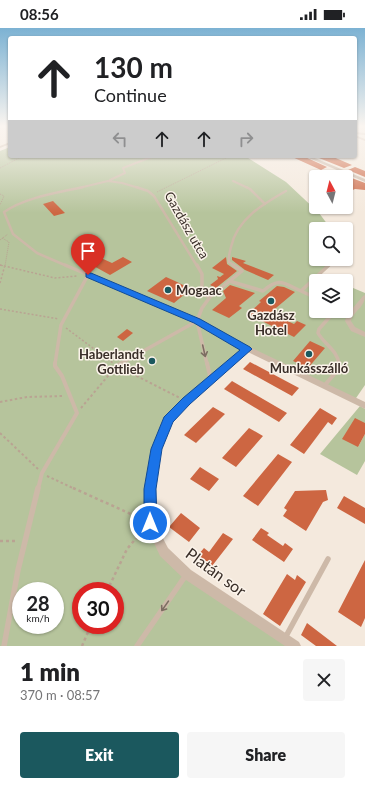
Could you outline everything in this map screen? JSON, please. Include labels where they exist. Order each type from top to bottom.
[{"type":"street","points":[[311,158],[365,181]]},
{"type":"street","points":[[365,297],[348,321],[353,329],[365,335]]},
{"type":"street","points":[[247,349],[365,406]]},
{"type":"street","name":"Platán sor","points":[[247,349],[187,401],[168,420],[156,449],[150,489],[150,523],[164,552],[187,574],[295,646]]},
{"type":"lane","points":[[149,158],[123,168],[126,173],[108,181],[11,207],[4,212],[13,234],[37,253],[197,321],[247,349]]},
{"type":"lane","points":[[108,181],[137,187],[148,191],[154,196]]},
{"type":"lane","points":[[233,181],[250,188],[265,204]]},
{"type":"lane","points":[[211,380],[197,321],[202,308],[210,297],[242,271],[229,262],[228,258],[231,251],[234,234],[247,218],[265,204],[286,191]]},
{"type":"lane","name":"Gazdász utca","points":[[154,196],[202,274],[202,294],[210,297]]},
{"type":"lane","points":[[301,291],[328,266]]},
{"type":"lane","points":[[4,646],[18,570],[42,473],[77,412],[62,376],[55,366],[63,320],[88,275]]},
{"type":"lane","points":[[229,281],[236,282],[257,291],[262,291],[273,283],[280,282],[309,295]]},
{"type":"lane","points":[[324,386],[339,370],[340,362],[333,350],[318,333],[319,329],[329,318]]},
{"type":"lane","points":[[117,366],[197,321]]},
{"type":"lane","points":[[284,639],[328,559]]},
{"type":"lane","points":[[137,646],[187,574]]},
{"type":"path","points":[[0,168],[19,158]]},
{"type":"path","name":"Gazdász utca","points":[[154,196],[158,192],[226,158]]},
{"type":"path","points":[[0,194],[4,196],[0,205]]},
{"type":"path","points":[[1,239],[12,231]]},
{"type":"path","points":[[0,283],[5,266],[9,242],[1,239]]},
{"type":"path","points":[[0,265],[55,278],[88,275]]},
{"type":"path","points":[[0,309],[63,320]]},
{"type":"path","points":[[77,412],[117,366]]},
{"type":"path","points":[[0,402],[28,397],[71,396]]},
{"type":"path","points":[[0,433],[42,473],[150,523],[126,549],[111,582]]},
{"type":"path","points":[[0,541],[25,541]]},
{"type":"path","points":[[82,646],[87,634]]},
{"type":"green space","points":[[0,155],[8,155],[8,158],[248,158],[286,182],[309,204],[309,214],[320,214],[326,222],[309,222],[309,266],[328,266],[320,274],[309,274],[309,318],[353,318],[353,288],[365,293],[365,385],[354,401],[247,349],[168,420],[156,449],[150,523],[164,548],[187,574],[294,646],[0,646]]},
{"type":"green space","points":[[360,406],[365,409],[365,423],[358,447],[365,434],[365,461],[357,475],[320,454]]},
{"type":"building","points":[[294,158],[307,158],[327,167],[321,170]]},
{"type":"building","points":[[319,158],[336,158],[352,165],[344,168]]},
{"type":"building","points":[[355,167],[365,171],[365,177],[353,172],[353,170],[348,170]]},
{"type":"building","points":[[353,178],[365,183],[365,190],[353,190]]},
{"type":"building","points":[[53,201],[65,213],[54,216],[43,204]]},
{"type":"building","points":[[123,257],[132,262],[110,275],[90,264],[101,258],[112,263]]},
{"type":"building","points":[[226,257],[227,264],[237,271],[216,288],[210,285],[218,279],[217,276],[220,277],[224,274],[212,268]]},
{"type":"building","points":[[232,257],[246,261],[243,263],[274,275],[268,280],[245,270],[232,260]]},
{"type":"building","points":[[166,277],[191,289],[174,303],[147,291]]},
{"type":"building","points":[[230,285],[255,293],[239,306],[242,308],[229,318],[212,310],[226,298],[223,291]]},
{"type":"building","points":[[277,286],[284,287],[295,292],[270,313],[294,324],[297,321],[306,325],[294,337],[248,314],[261,302],[259,301]]},
{"type":"building","points":[[127,329],[133,333],[123,341],[117,337]]},
{"type":"building","name":"Munkásszálló","points":[[310,341],[325,348],[308,368],[293,361]]},
{"type":"building","points":[[250,362],[299,388],[292,396],[243,369]]},
{"type":"building","points":[[232,381],[287,413],[279,422],[224,389]]},
{"type":"building","points":[[213,407],[225,414],[196,443],[184,435]]},
{"type":"building","points":[[320,408],[337,418],[332,425],[328,422],[304,454],[290,445]]},
{"type":"building","points":[[355,418],[365,423],[365,434],[358,447],[342,439]]},
{"type":"building","points":[[249,428],[263,436],[236,467],[222,458]]},
{"type":"building","points":[[278,454],[292,462],[258,506],[243,496]]},
{"type":"building","points":[[200,467],[219,479],[209,491],[190,479]]},
{"type":"building","points":[[326,490],[328,500],[323,502],[306,531],[283,516],[287,510],[284,508],[295,491]]},
{"type":"building","points":[[344,496],[365,508],[365,524],[337,508]]},
{"type":"building","points":[[181,513],[200,528],[189,542],[169,527]]},
{"type":"building","points":[[261,528],[269,533],[267,535],[283,546],[285,543],[293,549],[284,562],[252,540]]},
{"type":"building","points":[[223,533],[233,539],[212,566],[198,555],[204,548],[209,552]]},
{"type":"building","points":[[365,560],[365,618],[361,627],[338,612]]},
{"type":"building","points":[[287,574],[295,580],[297,575],[306,582],[280,626],[263,614]]},
{"type":"building","points":[[307,623],[337,646],[316,646],[301,635]]},
{"type":"place","name":"Mogaac","points":[[168,290]]},
{"type":"place","name":"Gazdász Hotel","points":[[271,301]]},
{"type":"place","name":"Munkásszálló","points":[[309,354]]},
{"type":"place","name":"Haberlandt Gottlieb","points":[[152,361]]},
{"type":"route","points":[[88,275],[197,321],[247,349],[187,401],[168,420],[156,449],[150,489],[150,523]]}]
